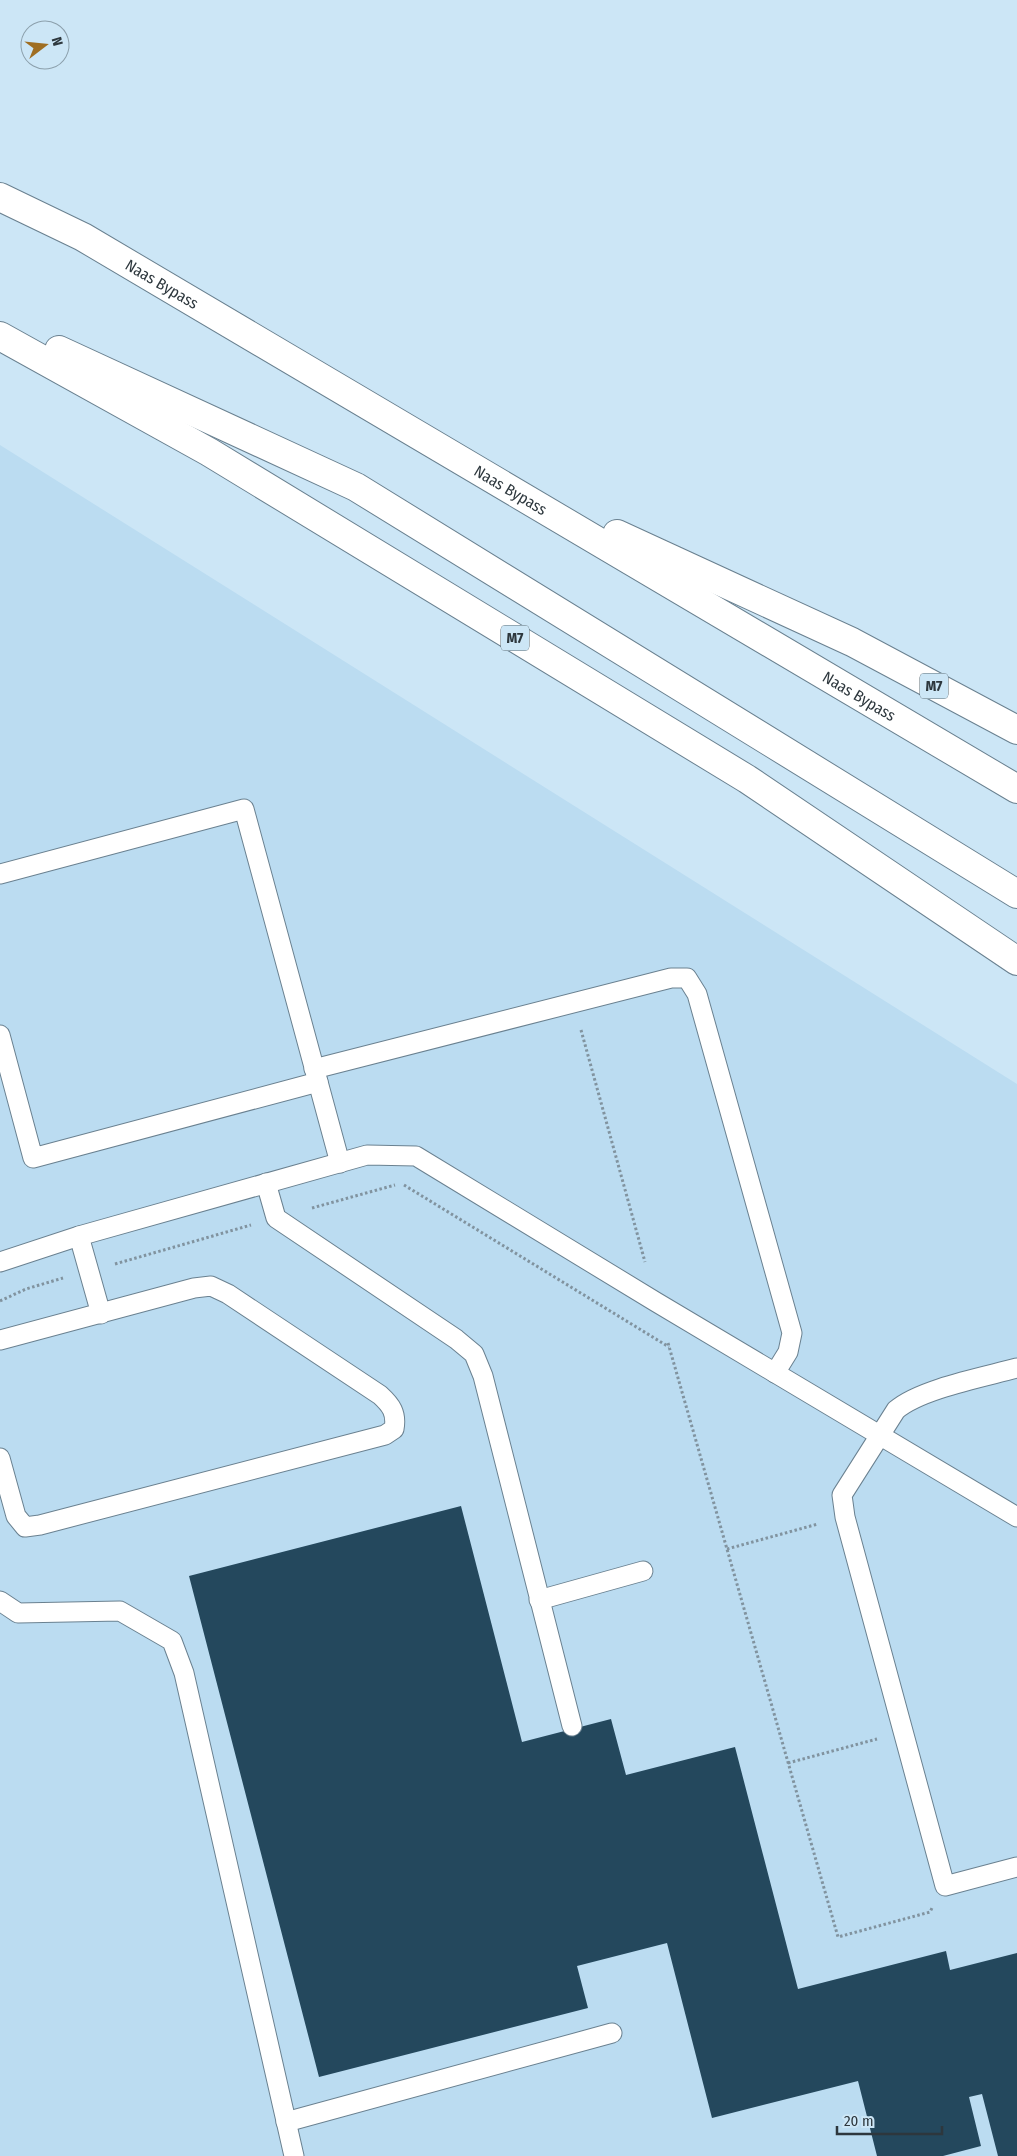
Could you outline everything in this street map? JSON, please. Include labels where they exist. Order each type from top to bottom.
[{"type":"highway","name":"Naas Bypass","points":[[0,197],[83,236],[1017,789]]},
{"type":"highway","points":[[0,323],[356,487],[1017,894]]},
{"type":"highway","name":"M7","points":[[0,336],[208,452],[747,779],[1017,960]]},
{"type":"highway","name":"M7","points":[[480,471],[852,642],[1017,730]]},
{"type":"lane","points":[[0,874],[244,809],[340,1163]]},
{"type":"lane","points":[[0,1035],[33,1158],[573,1003],[671,978],[687,978],[697,994],[792,1332],[788,1352],[775,1373]]},
{"type":"lane","points":[[0,1262],[79,1236],[367,1155],[416,1156],[656,1302],[1017,1517]]},
{"type":"lane","points":[[266,1183],[276,1218],[456,1339],[474,1354],[482,1376],[572,1726]]},
{"type":"lane","points":[[79,1236],[102,1314]]},
{"type":"lane","points":[[0,1340],[194,1288],[211,1286],[228,1294],[380,1395],[391,1405],[396,1419],[394,1429],[385,1435],[40,1525],[25,1527],[16,1516],[0,1458]]},
{"type":"lane","points":[[1017,1368],[918,1396],[896,1410],[842,1496],[845,1517],[944,1886],[1017,1867]]},
{"type":"lane","points":[[540,1600],[643,1571]]},
{"type":"lane","points":[[0,1601],[18,1612],[120,1611],[172,1641],[184,1673],[294,2156]]},
{"type":"lane","points":[[286,2122],[612,2033]]},
{"type":"path","points":[[573,1003],[656,1302],[838,1936],[930,1912],[944,1886]]},
{"type":"path","points":[[727,1549],[845,1517]]},
{"type":"path","points":[[788,1762],[902,1733]]},
{"type":"shaded area","points":[[0,445],[1017,1084],[1017,2156],[0,2156]]},
{"type":"building","points":[[461,1506],[522,1742],[611,1719],[626,1775],[735,1747],[798,1989],[946,1951],[950,1970],[1017,1953],[1017,2156],[998,2156],[982,2094],[969,2097],[981,2146],[943,2156],[877,2156],[858,2081],[712,2118],[667,1943],[577,1966],[588,2008],[319,2077],[189,1576]]}]
